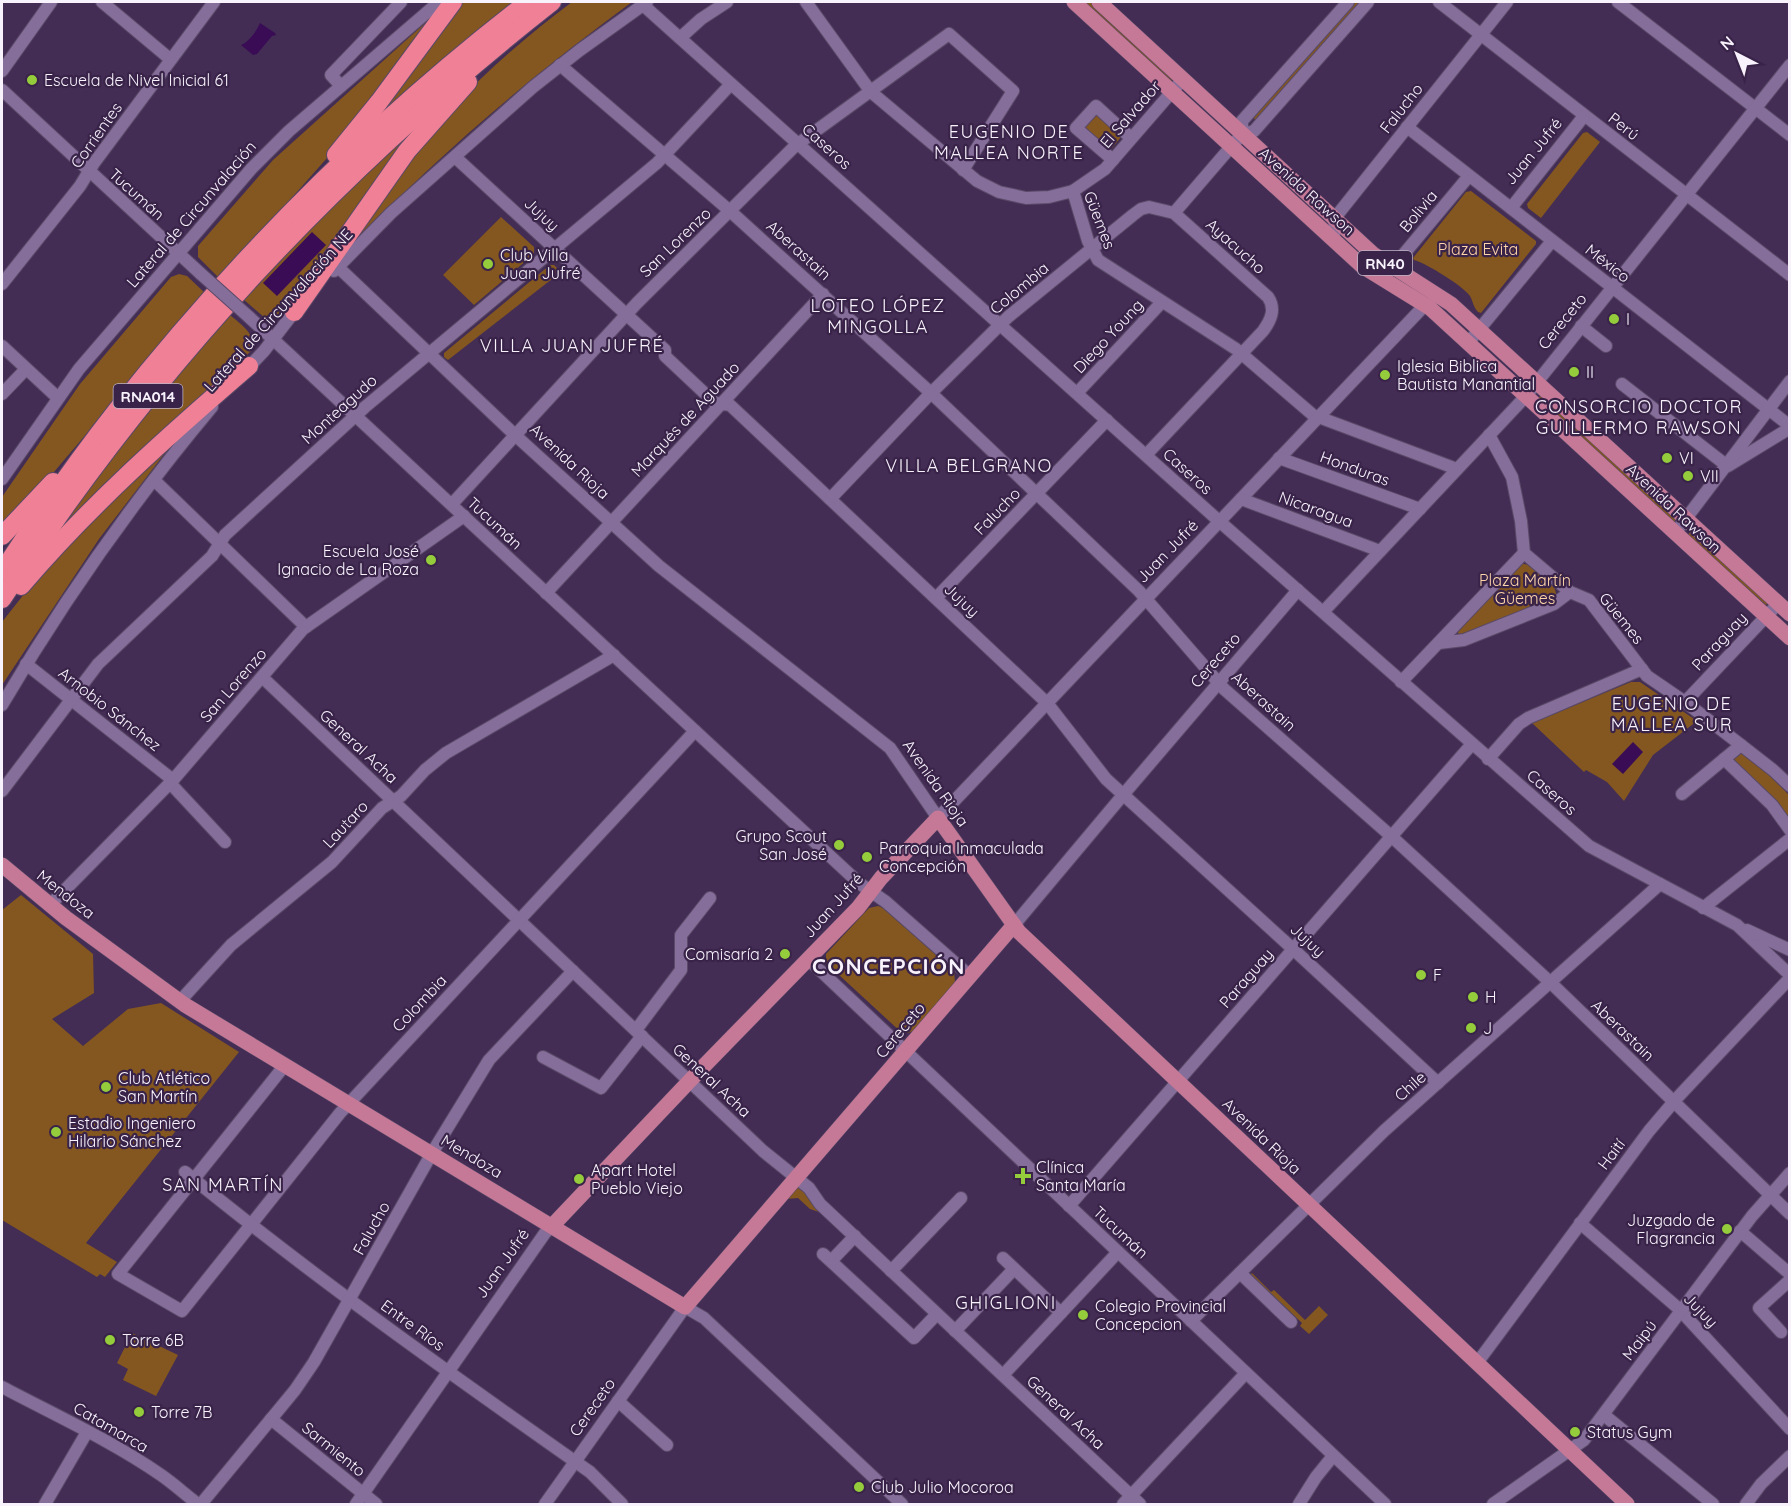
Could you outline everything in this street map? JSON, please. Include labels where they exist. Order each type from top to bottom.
[{"type":"highway","points":[[261,245],[379,102],[453,2]]},
{"type":"highway","name":"RNA014","points":[[2,572],[116,411],[171,345],[261,245],[329,175],[402,106],[476,42],[528,2]]},
{"type":"highway","name":"RNA014","points":[[2,599],[47,532],[113,442],[172,367],[230,300],[374,153],[450,84],[552,2]]},
{"type":"highway","points":[[294,312],[407,151],[453,98],[527,21]]},
{"type":"highway","points":[[2,611],[38,567],[72,531],[178,429],[249,366]]},
{"type":"highway","points":[[2,536],[116,411]]},
{"type":"main road","name":"Avenida Rawson","points":[[1074,2],[1333,240],[1373,274],[1425,305],[1468,343],[1790,638]]},
{"type":"main road","name":"Avenida Rawson","points":[[1099,2],[1373,254],[1433,291],[1458,310],[1790,614]]},
{"type":"main road","name":"Juan Jufré","points":[[552,1226],[858,908],[938,818]]},
{"type":"main road","name":"Avenida Rioja","points":[[938,818],[1019,932],[1627,1504]]},
{"type":"main road","name":"Mendoza","points":[[2,865],[50,905],[180,1001],[685,1307]]},
{"type":"main road","name":"Cereceto","points":[[685,1307],[1014,925]]},
{"type":"street","points":[[2,71],[51,2]]},
{"type":"street","points":[[102,2],[170,59]]},
{"type":"street","name":"Corrientes","points":[[2,284],[81,186],[88,172],[214,2]]},
{"type":"street","points":[[341,86],[331,75],[401,2]]},
{"type":"street","name":"Lateral de Circunvalación","points":[[2,479],[90,356],[263,156],[438,2]]},
{"type":"street","points":[[680,38],[701,18],[727,2]]},
{"type":"street","name":"Güemes","points":[[808,2],[870,91],[963,170],[988,187],[1018,197],[1044,198],[1073,191],[1088,241],[1098,260],[1242,354],[1313,415],[1457,469]]},
{"type":"street","points":[[1174,213],[1242,134],[1242,122],[1348,2]]},
{"type":"street","points":[[1242,134],[1254,131],[1368,2]]},
{"type":"street","name":"Perú","points":[[1439,2],[1790,275]]},
{"type":"street","name":"Falucho","points":[[1334,219],[1507,2]]},
{"type":"street","points":[[1618,2],[1790,135]]},
{"type":"street","name":"Caseros","points":[[645,3],[680,38],[1146,455],[1588,846],[1703,908],[1790,950]]},
{"type":"street","name":"Lateral de Circunvalación NE","points":[[2,705],[26,664],[73,594],[154,480],[198,424],[294,312],[391,213],[560,65],[645,3]]},
{"type":"street","name":"San Lorenzo","points":[[452,504],[626,314],[799,143],[949,34],[1013,91],[963,170]]},
{"type":"street","points":[[345,60],[356,73]]},
{"type":"street","name":"Aberastain","points":[[560,65],[730,211],[932,393],[1146,599],[1219,683],[1551,983],[1790,1214]]},
{"type":"street","name":"Cereceto","points":[[1323,612],[1526,396],[1790,65]]},
{"type":"street","name":"El Salvador","points":[[1073,191],[1096,176],[1113,160],[1183,79]]},
{"type":"street","name":"Monteagudo","points":[[2,790],[98,664],[212,556],[225,535],[356,416],[664,155],[731,84]]},
{"type":"street","name":"Tucumán","points":[[4,97],[249,317],[859,883],[886,902],[970,976]]},
{"type":"street","name":"El Salvador","points":[[1113,160],[1076,128],[1096,106],[1131,138]]},
{"type":"street","name":"Juan Jufré","points":[[1511,208],[1584,116]]},
{"type":"street","name":"México","points":[[1407,127],[1790,427]]},
{"type":"street","name":"Jujuy","points":[[455,157],[665,350],[665,356],[715,403],[730,405],[936,598],[1047,703],[1106,779],[1438,1083]]},
{"type":"street","name":"Bolivia","points":[[1393,267],[1469,176]]},
{"type":"street","name":"Colombia","points":[[830,499],[1001,324],[1142,209],[1154,207],[1174,213]]},
{"type":"street","name":"Ayacucho","points":[[1174,213],[1267,296],[1273,307],[1272,315],[1266,326],[1242,354]]},
{"type":"street","points":[[1333,240],[1334,219]]},
{"type":"street","points":[[1468,343],[1552,241]]},
{"type":"street","name":"Avenida Rioja","points":[[338,267],[515,435],[659,566],[890,748],[938,818]]},
{"type":"street","name":"Marqués de Aguado","points":[[546,593],[823,294]]},
{"type":"street","name":"Diego Young","points":[[1077,393],[1162,302]]},
{"type":"street","points":[[1425,305],[1444,304],[1458,310]]},
{"type":"street","name":"Juan Jufré","points":[[938,818],[1425,305]]},
{"type":"street","points":[[1581,326],[1606,346]]},
{"type":"street","points":[[2,346],[58,399]]},
{"type":"street","points":[[1146,455],[1242,354]]},
{"type":"street","points":[[2,394],[26,369]]},
{"type":"street","points":[[1675,533],[1790,381]]},
{"type":"street","points":[[1622,384],[1724,468]]},
{"type":"street","name":"Falucho","points":[[936,598],[1107,420]]},
{"type":"street","points":[[1724,468],[1790,427]]},
{"type":"street","points":[[1401,682],[1421,658],[1439,643],[1524,553],[1521,521],[1512,477],[1489,435]]},
{"type":"street","name":"Honduras","points":[[1279,458],[1420,509]]},
{"type":"street","points":[[154,480],[306,627]]},
{"type":"street","name":"Nicaragua","points":[[1241,499],[1380,551]]},
{"type":"street","name":"San Lorenzo","points":[[50,905],[171,782],[306,627],[464,516]]},
{"type":"street","name":"Güemes","points":[[1524,553],[1570,592],[1589,600],[1647,676],[1787,780]]},
{"type":"street","name":"Cereceto","points":[[1014,925],[1298,590]]},
{"type":"street","points":[[1439,643],[1464,640],[1554,604],[1570,592]]},
{"type":"street","name":"Paraguay","points":[[1685,702],[1778,604]]},
{"type":"street","name":"Lautaro","points":[[180,1001],[231,945],[332,862],[382,808],[401,796],[425,770],[446,753],[614,655]]},
{"type":"street","name":"Arnobio Sánchez","points":[[26,664],[171,782],[225,842]]},
{"type":"street","points":[[1488,759],[1520,724],[1532,715],[1642,669]]},
{"type":"street","name":"General Acha","points":[[262,677],[763,1150],[809,1188],[820,1204],[1003,1375],[1127,1500],[1140,1504]]},
{"type":"street","name":"Colombia","points":[[190,1175],[118,1274],[182,1311],[349,1104],[518,919],[695,731]]},
{"type":"street","name":"Paraguay","points":[[1069,1206],[1472,744]]},
{"type":"street","points":[[1682,794],[1741,745]]},
{"type":"street","points":[[1724,759],[1772,805],[1790,830]]},
{"type":"street","points":[[1703,908],[1790,839]]},
{"type":"street","name":"Chile","points":[[1191,1321],[1384,1131],[1660,884]]},
{"type":"street","points":[[543,1057],[601,1088],[681,970],[681,934],[710,898]]},
{"type":"street","name":"Caseros","points":[[1737,925],[1790,976]]},
{"type":"street","name":"Tucumán","points":[[808,959],[1385,1504]]},
{"type":"street","name":"Falucho","points":[[199,1504],[295,1390],[314,1362],[432,1153],[489,1060],[573,971]]},
{"type":"street","name":"Haití","points":[[1476,1363],[1649,1131],[1790,976]]},
{"type":"street","points":[[190,1175],[285,1065]]},
{"type":"street","name":"Maipú","points":[[1492,1504],[1584,1440],[1740,1231],[1790,1173]]},
{"type":"street","name":"Entre Ríos","points":[[190,1175],[251,1225],[349,1299],[590,1472],[622,1504]]},
{"type":"street","points":[[891,1271],[961,1198]]},
{"type":"street","name":"Jujuy","points":[[1580,1223],[1681,1311],[1790,1429]]},
{"type":"street","name":"Juan Jufré","points":[[360,1500],[552,1226]]},
{"type":"street","points":[[1740,1231],[1790,1274]]},
{"type":"street","points":[[855,1236],[828,1257],[914,1338],[937,1314]]},
{"type":"street","points":[[1003,1375],[1118,1252]]},
{"type":"street","points":[[1003,1258],[1061,1313]]},
{"type":"street","points":[[955,1331],[1014,1269]]},
{"type":"street","points":[[1240,1273],[1291,1323]]},
{"type":"street","points":[[1781,1332],[1759,1308],[1790,1280]]},
{"type":"street","name":"Cereceto","points":[[545,1504],[685,1307]]},
{"type":"street","name":"Mendoza","points":[[685,1307],[704,1318],[902,1504]]},
{"type":"street","points":[[1127,1500],[1246,1373]]},
{"type":"street","name":"Catamarca","points":[[2,1387],[87,1432],[162,1476],[199,1504]]},
{"type":"street","points":[[618,1401],[667,1445]]},
{"type":"street","points":[[1604,1415],[1713,1504]]},
{"type":"street","name":"Sarmiento","points":[[271,1419],[360,1500],[376,1504]]},
{"type":"street","points":[[45,1504],[87,1432]]},
{"type":"street","points":[[1299,1504],[1316,1477],[1334,1456]]},
{"type":"street","points":[[1746,1504],[1761,1484],[1790,1456]]},
{"type":"green space","points":[[458,2],[516,2],[373,123]]},
{"type":"green space","points":[[572,2],[632,2],[484,119],[414,183],[348,250],[401,169],[439,122],[502,59]]},
{"type":"green space","points":[[1082,2],[1093,2],[1173,78],[1172,81]]},
{"type":"green space","points":[[1353,2],[1363,2],[1258,121],[1255,120],[1253,116]]},
{"type":"green space","points":[[443,7],[335,149],[220,279],[198,257],[198,246],[273,160]]},
{"type":"green space","points":[[455,90],[280,318],[277,315],[265,318],[243,299],[346,190]]},
{"type":"green space","points":[[1096,115],[1099,115],[1121,137],[1112,148],[1108,148],[1086,129]]},
{"type":"green space","points":[[1587,132],[1600,142],[1541,218],[1528,208],[1527,204],[1583,133]]},
{"type":"green space","name":"Plaza Evita","points":[[1471,191],[1536,241],[1536,244],[1481,313],[1476,310],[1470,296],[1460,287],[1444,275],[1413,258],[1466,192]]},
{"type":"green space","name":"Club Villa Juan Jufré","points":[[501,217],[534,247],[534,254],[474,305],[443,275]]},
{"type":"green space","points":[[550,265],[554,265],[561,272],[448,360],[444,357],[444,353]]},
{"type":"green space","points":[[179,274],[187,276],[206,294],[2,532],[2,497],[80,384],[171,277]]},
{"type":"green space","points":[[229,314],[250,334],[251,351],[45,550],[111,459]]},
{"type":"green space","points":[[1542,395],[1677,517],[1674,522],[1538,398]]},
{"type":"green space","points":[[178,436],[99,539],[2,685],[2,622],[47,565]]},
{"type":"green space","points":[[1691,532],[1768,603],[1766,605],[1687,535]]},
{"type":"green space","name":"Plaza Martín Güemes","points":[[1517,565],[1534,567],[1545,575],[1554,586],[1556,598],[1463,637],[1459,635],[1457,630]]},
{"type":"green space","points":[[1631,682],[1640,682],[1697,721],[1653,755],[1624,801],[1607,782],[1586,770],[1584,772],[1532,723]]},
{"type":"green space","points":[[1743,754],[1762,768],[1789,795],[1789,823],[1733,759]]},
{"type":"green space","name":"Club Atlético San Martín","points":[[21,895],[93,954],[94,993],[52,1019],[83,1046],[128,1009],[161,1003],[239,1052],[86,1243],[117,1262],[105,1277],[100,1274],[97,1277],[2,1220],[2,910]]},
{"type":"green space","points":[[878,906],[954,971],[955,983],[913,1031],[908,1033],[902,1033],[826,963],[826,954],[869,908]]},
{"type":"green space","points":[[799,1184],[810,1195],[812,1204],[819,1212],[810,1209],[798,1198],[786,1199]]},
{"type":"green space","points":[[1252,1273],[1271,1292],[1274,1290],[1305,1320],[1319,1306],[1328,1315],[1309,1334],[1300,1326],[1302,1323],[1280,1302],[1277,1304],[1249,1277]]},
{"type":"green space","points":[[132,1333],[178,1355],[156,1396],[123,1380],[128,1369],[117,1363]]},
{"type":"shaded area","points":[[260,23],[276,35],[272,36],[257,54],[253,55],[241,45],[247,42]]},
{"type":"shaded area","points":[[312,232],[326,245],[277,296],[263,283]]},
{"type":"shaded area","points":[[1633,742],[1643,752],[1623,774],[1612,764]]},
{"type":"place","name":"Escuela de Nivel Inicial 61","points":[[32,80]]},
{"type":"place","name":"Club Villa Juan Jufré","points":[[488,264]]},
{"type":"place","name":"I","points":[[1614,319]]},
{"type":"place","name":"II","points":[[1574,372]]},
{"type":"place","name":"Iglesia Biblica Bautista Manantial","points":[[1385,375]]},
{"type":"place","name":"VI","points":[[1667,458]]},
{"type":"place","name":"VII","points":[[1688,476]]},
{"type":"place","name":"Escuela José Ignacio de La Roza","points":[[431,560]]},
{"type":"place","name":"Grupo Scout San José","points":[[839,845]]},
{"type":"place","name":"Parroquia Inmaculada Concepción","points":[[867,857]]},
{"type":"place","name":"Comisaría 2","points":[[785,954]]},
{"type":"place","name":"F","points":[[1421,975]]},
{"type":"place","name":"H","points":[[1473,997]]},
{"type":"place","name":"J","points":[[1471,1028]]},
{"type":"place","name":"Club Atlético San Martín","points":[[106,1087]]},
{"type":"place","name":"Estadio Ingeniero Hilario Sánchez","points":[[56,1132]]},
{"type":"place","name":"Clínica Santa María","points":[[1023,1176]]},
{"type":"place","name":"Apart Hotel Pueblo Viejo","points":[[579,1179]]},
{"type":"place","name":"Juzgado de Flagrancia","points":[[1727,1229]]},
{"type":"place","name":"Colegio Provincial Concepcion","points":[[1083,1315]]},
{"type":"place","name":"Torre 6B","points":[[110,1340]]},
{"type":"place","name":"Torre 7B","points":[[139,1412]]},
{"type":"place","name":"Status Gym","points":[[1575,1432]]},
{"type":"place","name":"Club Julio Mocoroa","points":[[859,1487]]},
{"type":"district","name":"EUGENIO DE MALLEA NORTE","points":[[1009,141]]},
{"type":"district","name":"LOTEO LÓPEZ MINGOLLA","points":[[878,315]]},
{"type":"district","name":"VILLA JUAN JUFRÉ","points":[[572,345]]},
{"type":"district","name":"CONSORCIO DOCTOR GUILLERMO RAWSON","points":[[1639,416]]},
{"type":"district","name":"VILLA BELGRANO","points":[[969,465]]},
{"type":"district","name":"EUGENIO DE MALLEA SUR","points":[[1672,713]]},
{"type":"district","name":"CONCEPCIÓN","points":[[889,966]]},
{"type":"district","name":"SAN MARTÍN","points":[[223,1184]]},
{"type":"district","name":"GHIGLIONI","points":[[1006,1302]]}]
